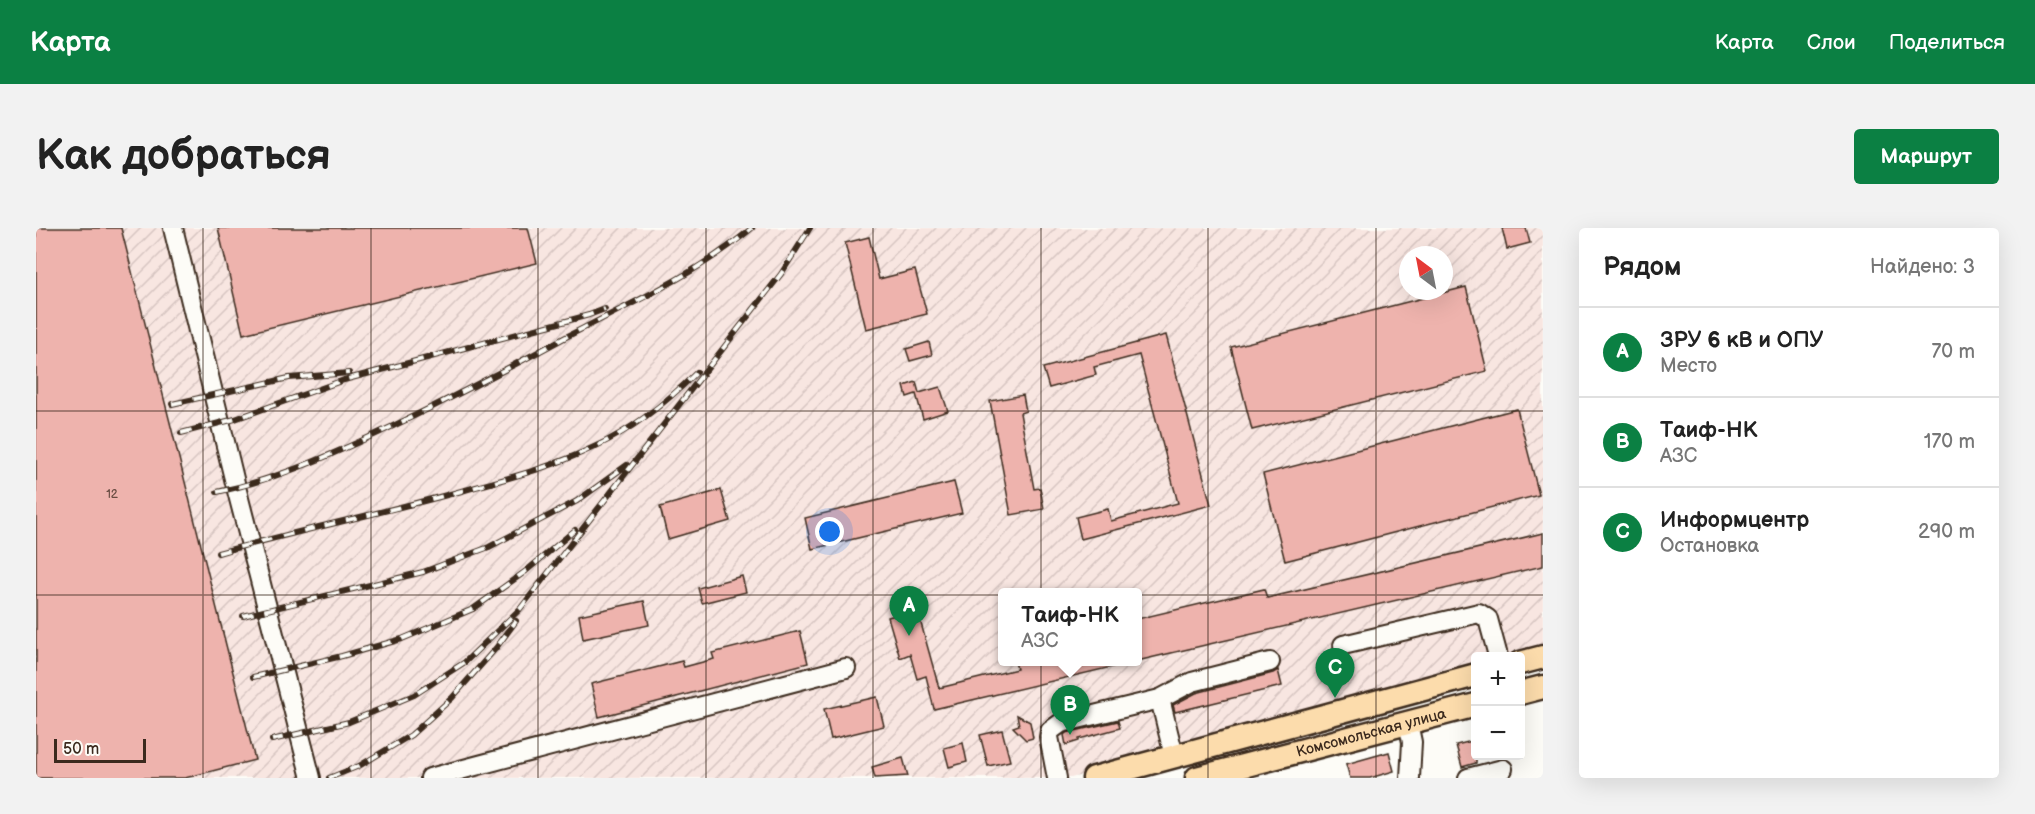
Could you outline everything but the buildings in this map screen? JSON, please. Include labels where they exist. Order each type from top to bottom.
[{"type":"main road","points":[[1525,662],[1543,657]]},
{"type":"main road","name":"Комсомольская улица","points":[[1094,778],[1471,676]]},
{"type":"main road","points":[[1525,692],[1543,687]]},
{"type":"main road","points":[[1402,694],[1408,723]]},
{"type":"main road","name":"Комсомольская улица","points":[[1197,778],[1472,706]]},
{"type":"lane","points":[[173,228],[236,488],[311,778]]},
{"type":"lane","points":[[1343,645],[1479,613],[1488,619],[1497,652]]},
{"type":"lane","points":[[1057,778],[1048,737],[1054,726],[1069,720],[1160,699],[1192,682],[1270,662]]},
{"type":"lane","points":[[430,778],[846,668]]},
{"type":"lane","points":[[1160,699],[1174,756]]},
{"type":"lane","points":[[1408,723],[1412,742],[1410,778]]},
{"type":"lane","points":[[1468,778],[1503,769]]},
{"type":"shaded area","points":[[36,228],[1543,228],[1543,656],[1525,656],[1525,652],[1471,652],[1471,674],[1071,778],[36,778]]},
{"type":"railway","points":[[217,492],[240,487],[306,465],[435,406],[685,275],[752,228]]},
{"type":"railway","points":[[272,740],[349,722],[414,695],[465,662],[520,609],[781,274],[810,228]]},
{"type":"railway","points":[[181,433],[235,419],[344,380],[605,309]]},
{"type":"railway","points":[[218,553],[434,498],[563,460],[608,440],[636,423],[674,394],[697,372]]},
{"type":"railway","points":[[172,404],[289,378],[349,373]]},
{"type":"railway","points":[[243,616],[423,572],[489,547],[577,501],[627,465]]},
{"type":"railway","points":[[253,677],[402,639],[473,609],[526,571],[575,530]]},
{"type":"railway","points":[[329,778],[359,766],[411,735],[452,698],[496,648],[516,621]]},
{"type":"place","name":"ЗРУ 6 кВ и ОПУ","points":[[909,636]]},
{"type":"place","name":"Информцентр","points":[[1335,698]]},
{"type":"place","name":"Таиф-НК","points":[[1070,735]]}]
